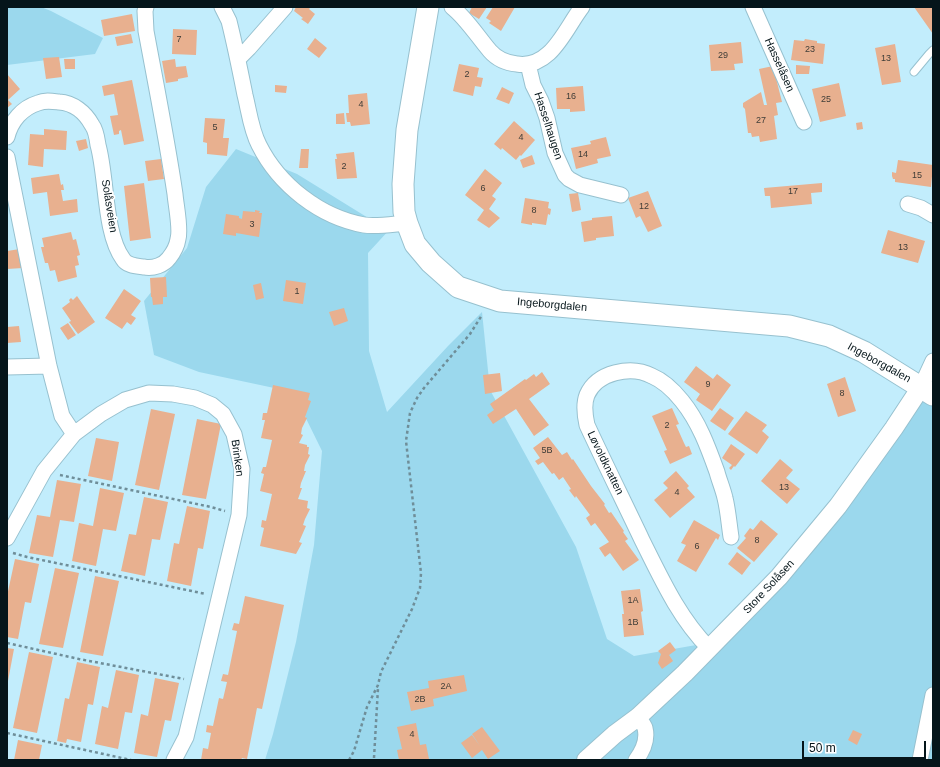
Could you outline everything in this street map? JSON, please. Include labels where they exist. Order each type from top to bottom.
[{"type":"main road","name":"Ingeborgdalen","points":[[428,7],[407,130],[403,184],[404,212],[415,244],[431,263],[458,287],[500,301],[789,326],[829,336],[864,352],[927,391]]},
{"type":"street","name":"Solåsveien","points":[[7,137],[9,128],[20,113],[30,105],[43,101],[66,102],[86,115],[93,126],[102,161],[109,223],[116,247],[123,260],[130,265],[148,268],[158,266],[168,260],[179,238],[178,217],[172,175],[146,31],[144,11],[146,7]]},
{"type":"street","points":[[222,7],[229,21],[251,122],[258,144],[275,172],[287,184],[314,205],[340,218],[366,225],[407,223]]},
{"type":"street","points":[[238,59],[285,7]]},
{"type":"street","points":[[452,7],[491,52],[499,59],[509,63],[528,64],[538,61],[546,56],[555,47],[582,7]]},
{"type":"street","name":"Hasselåsen","points":[[753,7],[804,122]]},
{"type":"street","name":"Hasselhaugen","points":[[528,64],[533,85],[547,118],[555,153],[565,174],[569,179],[580,185],[621,195]]},
{"type":"street","points":[[7,157],[49,366],[62,416],[74,434]]},
{"type":"street","points":[[908,204],[921,208],[933,215]]},
{"type":"street","points":[[927,391],[933,361]]},
{"type":"street","points":[[7,367],[49,366]]},
{"type":"street","name":"Løvoldknatten","points":[[709,648],[681,614],[659,573],[587,425],[585,411],[586,397],[591,387],[604,377],[615,372],[633,371],[651,375],[664,383],[682,402],[697,423],[709,448],[725,498],[731,537]]},
{"type":"street","name":"Store Solåsen","points":[[586,760],[615,734],[638,717],[685,673],[779,577],[807,545],[842,500],[894,428],[927,391]]},
{"type":"street","name":"Brinken","points":[[7,538],[44,471],[74,434],[101,414],[125,400],[149,394],[172,394],[195,398],[212,405],[223,414],[234,434],[242,469],[239,515],[186,737],[174,760]]},
{"type":"street","points":[[920,760],[933,695]]},
{"type":"street","points":[[636,760],[642,753],[646,738],[645,728],[638,717]]},
{"type":"lane","points":[[914,72],[933,50]]},
{"type":"path","points":[[374,758],[378,685],[381,672],[412,609],[420,588],[421,573],[406,441],[410,413],[417,398],[424,388],[481,320],[489,298]]},
{"type":"path","points":[[44,471],[211,507],[239,515]]},
{"type":"path","points":[[7,551],[27,557],[220,598]]},
{"type":"path","points":[[7,643],[79,659],[200,682]]},
{"type":"path","points":[[349,760],[354,751],[367,707],[378,685]]},
{"type":"path","points":[[7,733],[132,760]]},
{"type":"shaded area","points":[[7,7],[41,7],[103,38],[95,54],[7,65]]},
{"type":"shaded area","points":[[236,149],[297,174],[378,224],[390,229],[368,253],[369,351],[387,412],[448,346],[482,312],[490,390],[576,547],[607,639],[634,656],[730,639],[910,409],[933,350],[933,760],[265,760],[296,642],[314,545],[322,451],[293,392],[199,372],[154,355],[144,301],[187,248],[206,187]]},
{"type":"building","points":[[296,7],[311,7],[309,9],[315,14],[308,24],[294,11]]},
{"type":"building","points":[[472,7],[487,7],[479,19],[469,13]]},
{"type":"building","points":[[493,7],[515,7],[501,31],[489,23],[491,21],[486,18]]},
{"type":"building","points":[[914,7],[933,7],[933,34]]},
{"type":"building","points":[[132,14],[135,31],[104,36],[101,20]]},
{"type":"building","points":[[173,29],[197,30],[196,55],[172,54]]},
{"type":"building","points":[[131,34],[133,43],[117,46],[115,37]]},
{"type":"building","points":[[315,38],[327,48],[319,58],[307,49]]},
{"type":"building","points":[[805,39],[825,44],[823,64],[791,60],[794,40],[804,41]]},
{"type":"building","points":[[741,42],[743,63],[734,64],[735,70],[711,71],[709,45]]},
{"type":"building","points":[[895,44],[901,82],[882,85],[875,48]]},
{"type":"building","points":[[59,57],[62,77],[46,79],[43,58]]},
{"type":"building","points":[[64,59],[75,59],[75,69],[65,69]]},
{"type":"building","points":[[175,59],[176,67],[186,66],[188,77],[178,79],[178,81],[166,83],[162,61]]},
{"type":"building","points":[[459,64],[479,68],[477,77],[483,78],[481,87],[475,86],[473,96],[453,91]]},
{"type":"building","points":[[796,65],[810,66],[809,74],[796,74]]},
{"type":"building","points":[[773,66],[782,102],[776,103],[778,115],[774,116],[777,139],[760,142],[759,136],[752,137],[751,133],[748,133],[743,103],[761,92],[764,105],[767,105],[759,69]]},
{"type":"building","points":[[7,74],[20,89],[8,100],[12,104],[7,108]]},
{"type":"building","points":[[132,80],[144,141],[124,145],[121,130],[119,131],[119,134],[114,135],[110,116],[118,115],[114,94],[104,96],[102,86]]},
{"type":"building","points":[[839,83],[846,116],[820,122],[812,89]]},
{"type":"building","points":[[275,85],[287,86],[286,93],[275,92]]},
{"type":"building","points":[[583,86],[585,111],[570,112],[570,109],[557,109],[556,88]]},
{"type":"building","points":[[502,87],[514,93],[509,104],[496,99]]},
{"type":"building","points":[[367,93],[370,124],[351,126],[350,122],[347,122],[346,113],[349,113],[348,95]]},
{"type":"building","points":[[344,113],[345,124],[336,124],[336,114]]},
{"type":"building","points":[[205,118],[225,119],[223,138],[229,138],[227,156],[207,154],[207,143],[203,142]]},
{"type":"building","points":[[514,121],[535,140],[516,160],[502,148],[501,150],[494,144]]},
{"type":"building","points":[[862,122],[863,129],[857,130],[856,123]]},
{"type":"building","points":[[44,129],[67,131],[66,150],[44,149],[43,167],[28,165],[30,134],[44,135]]},
{"type":"building","points":[[606,137],[611,156],[597,159],[598,163],[576,169],[571,148],[591,144],[590,141]]},
{"type":"building","points":[[86,139],[88,148],[79,151],[76,141]]},
{"type":"building","points":[[301,149],[309,149],[308,168],[299,168]]},
{"type":"building","points":[[354,152],[357,178],[337,179],[336,154]]},
{"type":"building","points":[[532,155],[535,164],[523,168],[520,160]]},
{"type":"building","points":[[161,159],[164,179],[148,181],[145,161]]},
{"type":"building","points":[[898,160],[933,165],[931,187],[895,182],[892,172],[896,173]]},
{"type":"building","points":[[485,169],[502,183],[492,196],[496,199],[489,209],[500,218],[489,228],[477,220],[484,210],[465,195]]},
{"type":"building","points":[[59,174],[61,185],[63,184],[64,190],[61,190],[63,201],[77,199],[78,212],[50,216],[47,192],[33,194],[31,178]]},
{"type":"building","points":[[144,183],[151,238],[130,241],[124,186]]},
{"type":"building","points":[[822,183],[822,192],[811,193],[812,204],[771,208],[770,196],[765,196],[764,188]]},
{"type":"building","points":[[648,191],[662,226],[648,232],[640,216],[636,218],[628,198]]},
{"type":"building","points":[[578,193],[581,210],[572,212],[569,194]]},
{"type":"building","points":[[525,198],[549,202],[548,208],[551,209],[550,215],[548,214],[546,225],[521,223]]},
{"type":"building","points":[[255,210],[262,213],[259,237],[236,233],[236,236],[223,234],[226,214],[239,216],[239,218],[242,219],[243,211],[255,212]]},
{"type":"building","points":[[612,216],[614,236],[596,238],[596,240],[584,242],[581,222],[592,220],[592,218]]},
{"type":"building","points":[[888,230],[925,241],[918,263],[881,253]]},
{"type":"building","points":[[71,232],[73,240],[76,239],[80,255],[77,256],[79,265],[75,266],[77,277],[58,282],[55,270],[50,271],[48,263],[45,263],[41,247],[44,247],[42,238]]},
{"type":"building","points":[[20,249],[23,268],[7,269],[7,251]]},
{"type":"building","points":[[166,277],[167,297],[163,297],[163,304],[153,305],[150,278]]},
{"type":"building","points":[[286,280],[306,283],[303,304],[283,301]]},
{"type":"building","points":[[261,283],[264,298],[256,300],[253,285]]},
{"type":"building","points":[[124,289],[141,301],[131,315],[136,318],[131,325],[127,322],[122,329],[105,318]]},
{"type":"building","points":[[77,296],[95,322],[78,334],[69,322],[71,321],[62,308],[70,302],[69,300],[71,298],[73,300]]},
{"type":"building","points":[[344,308],[348,321],[334,326],[329,312]]},
{"type":"building","points":[[68,323],[76,335],[68,340],[60,328]]},
{"type":"building","points":[[19,326],[21,342],[7,343],[7,327]]},
{"type":"building","points":[[696,366],[713,379],[717,374],[731,385],[712,411],[696,400],[700,394],[684,382]]},
{"type":"building","points":[[542,372],[550,384],[529,399],[549,425],[534,436],[516,409],[493,424],[487,415],[494,410],[490,404],[525,379],[526,380],[534,374],[536,377]]},
{"type":"building","points":[[500,373],[502,391],[485,394],[483,375]]},
{"type":"building","points":[[845,377],[856,411],[838,417],[827,384]]},
{"type":"building","points":[[273,385],[310,393],[308,400],[311,401],[305,417],[307,418],[302,428],[301,434],[303,435],[299,443],[309,447],[308,454],[310,455],[305,465],[304,471],[306,471],[301,483],[300,488],[302,488],[298,499],[308,501],[307,508],[310,509],[303,525],[306,526],[299,542],[302,543],[296,554],[260,546],[264,528],[261,527],[262,520],[266,521],[272,494],[260,491],[264,474],[261,473],[263,467],[266,467],[272,440],[261,438],[265,420],[262,420],[263,413],[267,413]]},
{"type":"building","points":[[672,408],[679,424],[676,425],[686,447],[689,446],[692,454],[670,464],[664,451],[667,450],[652,416]]},
{"type":"building","points":[[720,408],[734,418],[725,431],[710,421]]},
{"type":"building","points":[[151,409],[175,414],[159,490],[135,485]]},
{"type":"building","points":[[746,411],[767,425],[762,431],[769,437],[757,454],[728,434]]},
{"type":"building","points":[[197,419],[221,424],[206,499],[182,495]]},
{"type":"building","points":[[548,437],[562,455],[567,452],[572,460],[573,459],[605,504],[604,505],[609,513],[611,512],[624,531],[623,532],[628,539],[625,541],[639,560],[623,571],[610,553],[605,557],[599,548],[609,542],[595,523],[591,526],[586,518],[590,515],[576,496],[575,498],[569,490],[571,489],[563,477],[559,480],[554,473],[552,474],[543,462],[538,465],[535,461],[540,458],[533,448]]},
{"type":"building","points":[[96,438],[119,442],[112,481],[88,476]]},
{"type":"building","points":[[731,444],[745,454],[731,470],[729,468],[732,465],[722,458]]},
{"type":"building","points":[[780,459],[793,470],[786,478],[800,489],[787,504],[761,481]]},
{"type":"building","points":[[676,471],[689,486],[687,488],[695,497],[670,518],[654,500],[668,488],[663,483]]},
{"type":"building","points":[[57,480],[81,484],[74,522],[60,520],[53,557],[29,553],[37,515],[50,517]]},
{"type":"building","points":[[100,488],[124,493],[116,531],[103,529],[96,566],[72,561],[79,523],[93,526]]},
{"type":"building","points":[[144,497],[168,502],[160,540],[152,539],[145,576],[121,571],[129,534],[136,535]]},
{"type":"building","points":[[187,506],[210,511],[203,549],[198,548],[191,586],[167,581],[174,543],[179,544]]},
{"type":"building","points":[[694,520],[720,535],[718,540],[716,538],[696,572],[677,561],[686,545],[681,543]]},
{"type":"building","points":[[761,520],[778,534],[754,562],[737,548],[746,538],[744,536],[750,528],[753,530]]},
{"type":"building","points":[[737,552],[751,563],[742,575],[728,564]]},
{"type":"building","points":[[15,559],[39,564],[31,603],[25,602],[18,639],[7,637],[7,596]]},
{"type":"building","points":[[55,568],[79,573],[63,648],[39,644]]},
{"type":"building","points":[[95,576],[119,581],[103,656],[80,652]]},
{"type":"building","points":[[640,589],[644,635],[624,637],[622,614],[624,614],[621,591]]},
{"type":"building","points":[[245,596],[284,605],[262,709],[257,708],[247,759],[201,760],[203,748],[208,749],[211,733],[206,732],[207,725],[213,726],[219,698],[223,699],[227,682],[221,681],[223,674],[228,675],[237,631],[232,630],[234,623],[239,624]]},
{"type":"building","points":[[670,642],[676,650],[669,655],[673,661],[662,669],[658,663],[661,654],[658,651]]},
{"type":"building","points":[[7,648],[14,649],[8,681],[7,681]]},
{"type":"building","points":[[29,652],[53,657],[37,733],[13,728]]},
{"type":"building","points":[[77,662],[100,667],[93,705],[88,704],[81,742],[67,739],[66,743],[57,741],[65,698],[69,699]]},
{"type":"building","points":[[116,670],[139,675],[132,713],[125,712],[118,749],[95,744],[102,706],[108,708]]},
{"type":"building","points":[[464,675],[467,691],[433,699],[434,706],[411,711],[407,692],[429,688],[428,681]]},
{"type":"building","points":[[155,678],[179,683],[171,721],[165,720],[157,757],[134,753],[141,714],[148,716]]},
{"type":"building","points":[[416,723],[420,745],[426,744],[429,759],[399,760],[397,750],[402,749],[397,727]]},
{"type":"building","points":[[482,727],[500,751],[488,759],[482,750],[472,758],[461,743],[472,735],[480,746],[472,734]]},
{"type":"building","points":[[853,730],[862,734],[857,745],[848,740]]},
{"type":"building","points":[[18,740],[42,745],[39,760],[14,760]]}]
